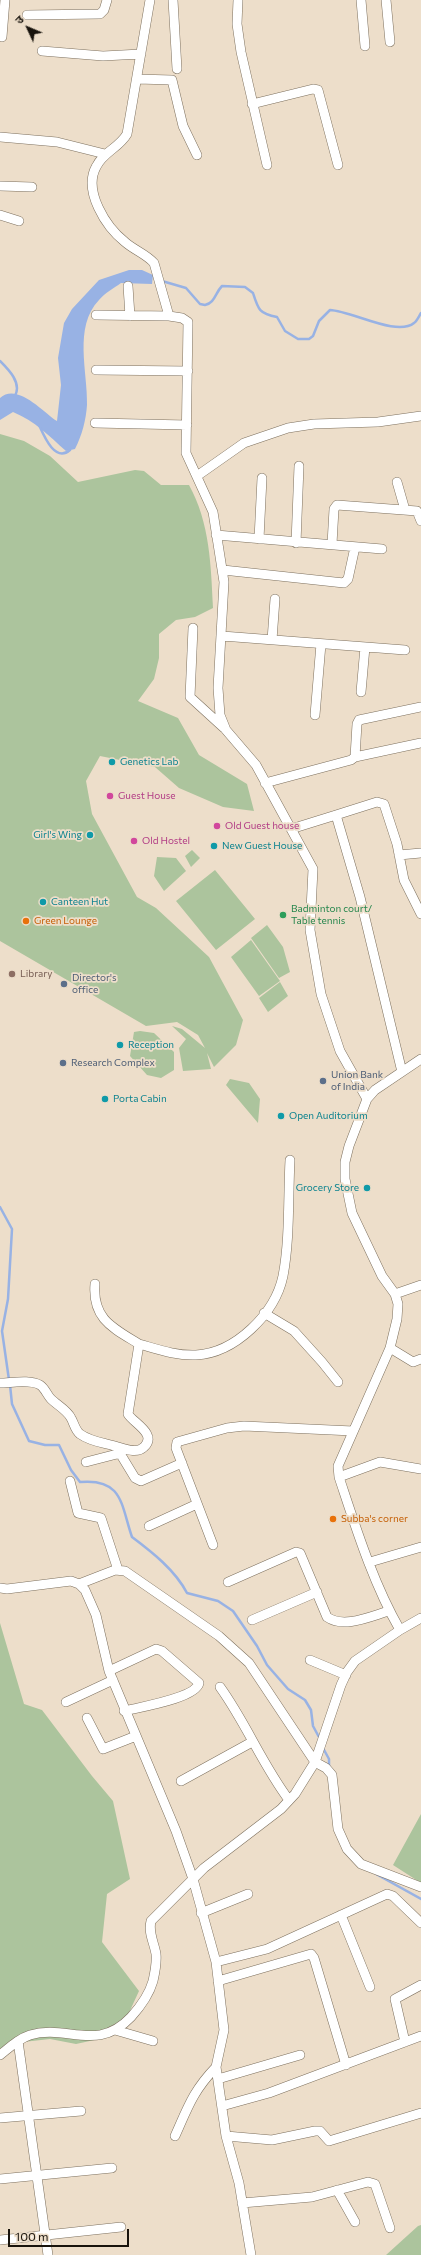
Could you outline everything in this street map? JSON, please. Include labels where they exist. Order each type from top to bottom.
[{"type":"street","points":[[2,37],[5,0]]},
{"type":"street","points":[[27,15],[100,14],[104,10],[108,0]]},
{"type":"street","points":[[150,0],[127,134],[123,141],[105,154],[96,166],[92,175],[92,184],[97,203],[117,235],[148,257],[157,271],[169,316]]},
{"type":"street","points":[[173,0],[177,69]]},
{"type":"street","points":[[238,0],[238,37],[267,165]]},
{"type":"street","points":[[361,0],[365,46]]},
{"type":"street","points":[[386,0],[390,42]]},
{"type":"street","points":[[42,51],[103,56],[141,54]]},
{"type":"street","points":[[137,79],[172,80],[183,126],[197,155]]},
{"type":"street","points":[[252,104],[313,89],[318,90],[338,165]]},
{"type":"street","points":[[0,137],[57,142],[105,154]]},
{"type":"street","points":[[0,189],[32,187]]},
{"type":"street","points":[[0,215],[19,221]]},
{"type":"street","points":[[128,286],[130,316]]},
{"type":"street","points":[[96,315],[169,316],[182,318],[188,322],[186,453],[211,506],[223,570],[222,636],[218,688],[220,715],[226,730]]},
{"type":"street","points":[[96,370],[188,371]]},
{"type":"street","points":[[196,476],[244,443],[288,428],[314,424],[378,422],[421,416]]},
{"type":"street","points":[[95,423],[187,425]]},
{"type":"street","points":[[296,543],[299,466]]},
{"type":"street","points":[[259,540],[262,478]]},
{"type":"street","points":[[397,482],[405,510]]},
{"type":"street","points":[[332,544],[334,509],[337,505],[419,511],[421,522]]},
{"type":"street","points":[[216,535],[259,540],[332,544],[382,549]]},
{"type":"street","points":[[223,570],[344,583],[348,579],[355,547]]},
{"type":"street","points":[[272,640],[275,599]]},
{"type":"street","points":[[193,628],[190,697],[226,730],[251,758],[313,869],[310,930],[316,974],[326,1011],[340,1051],[367,1099]]},
{"type":"street","points":[[222,636],[405,650]]},
{"type":"street","points":[[315,716],[321,644]]},
{"type":"street","points":[[360,692],[366,647]]},
{"type":"street","points":[[355,757],[357,724],[359,720],[421,707]]},
{"type":"street","points":[[266,783],[355,757],[421,743]]},
{"type":"street","points":[[291,829],[377,802],[384,804],[399,855],[404,880],[421,914]]},
{"type":"street","points":[[336,815],[360,897],[402,1072]]},
{"type":"street","points":[[399,855],[421,854]]},
{"type":"street","points":[[400,1630],[389,1611],[339,1477],[338,1466],[352,1431],[390,1348],[397,1318],[398,1304],[395,1294],[382,1276],[360,1232],[348,1198],[345,1162],[349,1146],[367,1099],[379,1087],[421,1059]]},
{"type":"street","points":[[96,1284],[95,1304],[98,1313],[120,1332],[139,1344],[178,1354],[205,1354],[220,1349],[237,1340],[250,1330],[264,1313],[275,1296],[283,1276],[290,1160]]},
{"type":"street","points":[[395,1294],[421,1285]]},
{"type":"street","points":[[264,1313],[294,1331],[338,1382]]},
{"type":"street","points":[[3,1383],[32,1382],[40,1385],[48,1397],[66,1412],[79,1433],[94,1441],[127,1450],[138,1450],[144,1447],[148,1441],[142,1426],[133,1422],[128,1414],[135,1361],[139,1344]]},
{"type":"street","points":[[390,1348],[417,1361],[421,1369]]},
{"type":"street","points":[[213,1545],[176,1448],[177,1442],[227,1428],[244,1426],[352,1431]]},
{"type":"street","points":[[86,1462],[117,1454],[121,1455],[135,1478],[141,1481],[182,1463]]},
{"type":"street","points":[[339,1477],[380,1462],[421,1469]]},
{"type":"street","points":[[70,1481],[78,1513],[82,1516],[94,1516],[101,1518],[118,1570]]},
{"type":"street","points":[[149,1526],[197,1504]]},
{"type":"street","points":[[370,1562],[421,1547]]},
{"type":"street","points":[[228,1582],[296,1552],[303,1557],[327,1617],[332,1621],[348,1622],[389,1611]]},
{"type":"street","points":[[79,1584],[118,1570],[125,1571],[219,1636],[236,1651],[264,1682],[315,1762],[326,1768],[332,1775],[338,1829],[347,1849],[361,1864],[396,1875],[421,1887]]},
{"type":"street","points":[[0,1588],[7,1589],[72,1581],[79,1584],[85,1590],[96,1615],[109,1671],[124,1710],[176,1831],[193,1879],[201,1913],[216,1962],[224,2030],[216,2067],[226,2136],[242,2203],[251,2255]]},
{"type":"street","points":[[252,1620],[317,1592]]},
{"type":"street","points":[[0,2056],[18,2040],[31,2035],[45,2033],[89,2037],[115,2030],[127,2021],[142,2006],[153,1982],[156,1965],[156,1954],[150,1933],[151,1921],[164,1907],[180,1894],[204,1868],[281,1809],[289,1800],[315,1762],[346,1675],[355,1661],[400,1630],[421,1618]]},
{"type":"street","points":[[109,1671],[156,1649],[162,1651],[200,1683],[198,1688],[188,1695],[124,1710]]},
{"type":"street","points":[[310,1660],[346,1675]]},
{"type":"street","points":[[66,1702],[113,1680]]},
{"type":"street","points":[[220,1687],[232,1704],[252,1742],[289,1800]]},
{"type":"street","points":[[87,1718],[103,1749],[136,1736]]},
{"type":"street","points":[[181,1781],[252,1742]]},
{"type":"street","points":[[201,1913],[248,1894]]},
{"type":"street","points":[[216,1962],[267,1949],[388,1894],[414,1914],[421,1923]]},
{"type":"street","points":[[341,1915],[370,1987]]},
{"type":"street","points":[[218,1981],[311,1954],[314,1958],[346,2065]]},
{"type":"street","points":[[405,2042],[395,1999],[421,1985]]},
{"type":"street","points":[[115,2030],[153,2041]]},
{"type":"street","points":[[222,2106],[269,2093],[421,2036]]},
{"type":"street","points":[[18,2040],[48,2255]]},
{"type":"street","points":[[218,2079],[300,2055]]},
{"type":"street","points":[[175,2136],[198,2086],[216,2067]]},
{"type":"street","points":[[0,2118],[81,2111]]},
{"type":"street","points":[[226,2136],[272,2140],[315,2130],[320,2131],[330,2141],[421,2113]]},
{"type":"street","points":[[0,2179],[112,2168]]},
{"type":"street","points":[[242,2203],[312,2197],[368,2182],[375,2184],[390,2228]]},
{"type":"street","points":[[337,2190],[354,2222]]},
{"type":"street","points":[[0,2240],[121,2227]]},
{"type":"green space","points":[[0,434],[24,441],[50,456],[78,482],[135,470],[144,471],[161,485],[189,485],[201,514],[208,545],[213,608],[195,617],[176,620],[159,634],[159,658],[154,679],[138,701],[178,718],[199,755],[247,784],[254,811],[223,807],[179,788],[155,767],[100,756],[86,781],[92,814],[137,897],[156,908],[209,957],[243,1020],[236,1045],[214,1067],[207,1053],[211,1069],[183,1071],[179,1048],[186,1039],[172,1026],[182,1029],[205,1048],[198,1035],[177,1022],[146,1026],[0,941]]},
{"type":"green space","points":[[192,850],[200,858],[191,867],[185,856]]},
{"type":"green space","points":[[157,857],[176,858],[186,871],[164,891],[154,876]]},
{"type":"green space","points":[[215,870],[255,919],[216,950],[176,901]]},
{"type":"green space","points":[[267,925],[283,947],[290,972],[279,978],[251,938]]},
{"type":"green space","points":[[251,940],[280,981],[259,996],[231,957]]},
{"type":"green space","points":[[280,982],[288,996],[268,1012],[259,998]]},
{"type":"green space","points":[[140,1031],[154,1033],[174,1052],[174,1070],[161,1078],[147,1075],[130,1056],[134,1032]]},
{"type":"green space","points":[[230,1079],[249,1083],[260,1099],[258,1123],[226,1085]]},
{"type":"green space","points":[[0,1623],[24,1704],[42,1710],[113,1801],[130,1879],[107,1894],[102,1942],[139,1991],[127,2017],[99,2039],[76,2044],[50,2039],[14,2043],[0,2056]]},
{"type":"green space","points":[[421,1814],[421,1883],[393,1865]]},
{"type":"green space","points":[[421,2225],[421,2255],[386,2255],[418,2226]]},
{"type":"water","points":[[129,270],[142,270],[153,275],[152,284],[121,283],[101,297],[91,311],[86,323],[84,336],[87,405],[82,433],[75,449],[66,451],[35,424],[13,412],[0,420],[0,398],[7,394],[14,394],[30,400],[57,421],[61,385],[58,358],[64,323],[72,309],[99,280]]},
{"type":"waterway","points":[[162,281],[186,288],[200,304],[205,305],[213,300],[222,286],[245,287],[253,293],[260,310],[266,314],[277,317],[285,331],[298,339],[309,339],[313,336],[319,321],[330,310],[339,311],[374,322],[397,327],[406,327],[414,323],[421,313]]},
{"type":"waterway","points":[[0,361],[14,377],[17,386],[15,396]]},
{"type":"waterway","points":[[39,425],[47,441],[55,451],[65,453],[70,450]]},
{"type":"waterway","points":[[0,1207],[12,1229],[8,1299],[2,1331],[9,1380]]},
{"type":"waterway","points":[[10,1385],[12,1404],[29,1441],[45,1445],[59,1445],[71,1470],[80,1482],[105,1484],[112,1489],[122,1504],[132,1537],[170,1569],[187,1593],[218,1601],[233,1611],[257,1646],[267,1665],[288,1689],[305,1700],[311,1710],[313,1726],[320,1739]]},
{"type":"waterway","points":[[323,1748],[329,1759],[329,1767]]},
{"type":"waterway","points":[[376,1874],[421,1899]]},
{"type":"place","name":"Genetics Lab","points":[[112,762]]},
{"type":"place","name":"Guest House","points":[[110,796]]},
{"type":"place","name":"Old Guest house","points":[[217,826]]},
{"type":"place","name":"Girl's Wing","points":[[90,835]]},
{"type":"place","name":"Old Hostel","points":[[134,841]]},
{"type":"place","name":"New Guest House","points":[[214,846]]},
{"type":"place","name":"Canteen Hut","points":[[43,902]]},
{"type":"place","name":"Badminton court/ Table tennis","points":[[283,915]]},
{"type":"place","name":"Green Lounge","points":[[26,921]]},
{"type":"place","name":"Library","points":[[12,974]]},
{"type":"place","name":"Director's office","points":[[64,984]]},
{"type":"place","name":"Reception","points":[[120,1045]]},
{"type":"place","name":"Research Complex","points":[[63,1063]]},
{"type":"place","name":"Union Bank of India","points":[[323,1081]]},
{"type":"place","name":"Porta Cabin","points":[[105,1099]]},
{"type":"place","name":"Open Auditorium","points":[[281,1116]]},
{"type":"place","name":"Grocery Store","points":[[367,1188]]},
{"type":"place","name":"Subba's corner","points":[[333,1519]]}]
